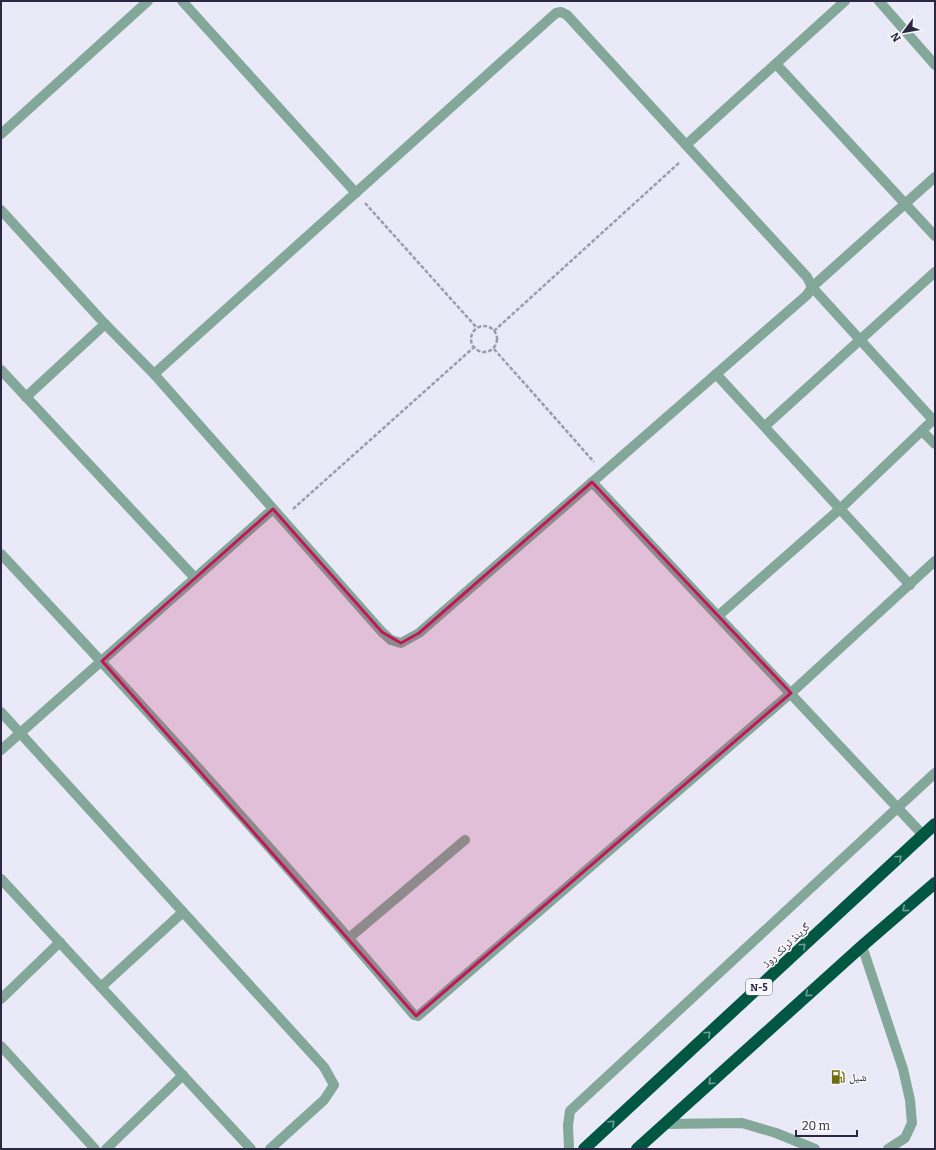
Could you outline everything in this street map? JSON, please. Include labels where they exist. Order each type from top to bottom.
[{"type":"highway","name":"گرینڈ ٹرنک روڈ","points":[[584,1149],[935,824]]},
{"type":"highway","points":[[637,1149],[862,946],[935,883]]},
{"type":"street","points":[[1,134],[148,1]]},
{"type":"street","points":[[182,1],[356,192]]},
{"type":"street","points":[[689,148],[776,64],[845,1]]},
{"type":"street","points":[[879,1],[935,64]]},
{"type":"street","points":[[154,374],[556,13],[561,12],[567,15],[689,148],[807,277],[812,287],[934,419],[841,508],[718,616]]},
{"type":"street","points":[[776,64],[935,236]]},
{"type":"street","points":[[1,210],[105,324],[154,374],[382,632],[391,640],[401,643],[419,633],[604,472],[807,294],[812,287],[935,177]]},
{"type":"street","points":[[765,426],[935,272]]},
{"type":"street","points":[[26,397],[105,324]]},
{"type":"street","points":[[1,370],[195,578]]},
{"type":"street","points":[[716,374],[841,508],[910,585]]},
{"type":"street","points":[[922,431],[935,444]]},
{"type":"street","points":[[592,482],[924,835]]},
{"type":"street","points":[[1,750],[273,509]]},
{"type":"street","points":[[1,554],[102,662],[414,1014],[419,1016],[791,693],[935,561]]},
{"type":"street","points":[[1,712],[324,1067],[334,1085],[324,1100],[270,1149]]},
{"type":"street","points":[[569,1149],[568,1125],[570,1111],[935,773]]},
{"type":"street","points":[[348,938],[465,840]]},
{"type":"street","points":[[1,879],[251,1149]]},
{"type":"street","points":[[101,987],[183,912]]},
{"type":"street","points":[[1,999],[60,942]]},
{"type":"street","points":[[862,946],[903,1069],[910,1100],[912,1123],[905,1138],[888,1149]]},
{"type":"street","points":[[1,1046],[95,1149]]},
{"type":"street","points":[[106,1149],[183,1075]]},
{"type":"street","points":[[664,1124],[742,1123],[776,1133],[815,1149]]},
{"type":"path","points":[[494,331],[689,148]]},
{"type":"path","points":[[356,192],[477,328]]},
{"type":"path","points":[[482,326],[489,327],[494,331],[497,336],[497,343],[494,349],[483,353],[474,348],[470,337],[477,328],[482,326]]},
{"type":"path","points":[[282,518],[474,348]]},
{"type":"path","points":[[494,349],[604,472]]},
{"type":"highlighted area","points":[[592,482],[791,693],[416,1016],[102,661],[273,509],[382,632],[401,643],[419,633]]},
{"type":"place","name":"شیل","points":[[838,1077]]}]
